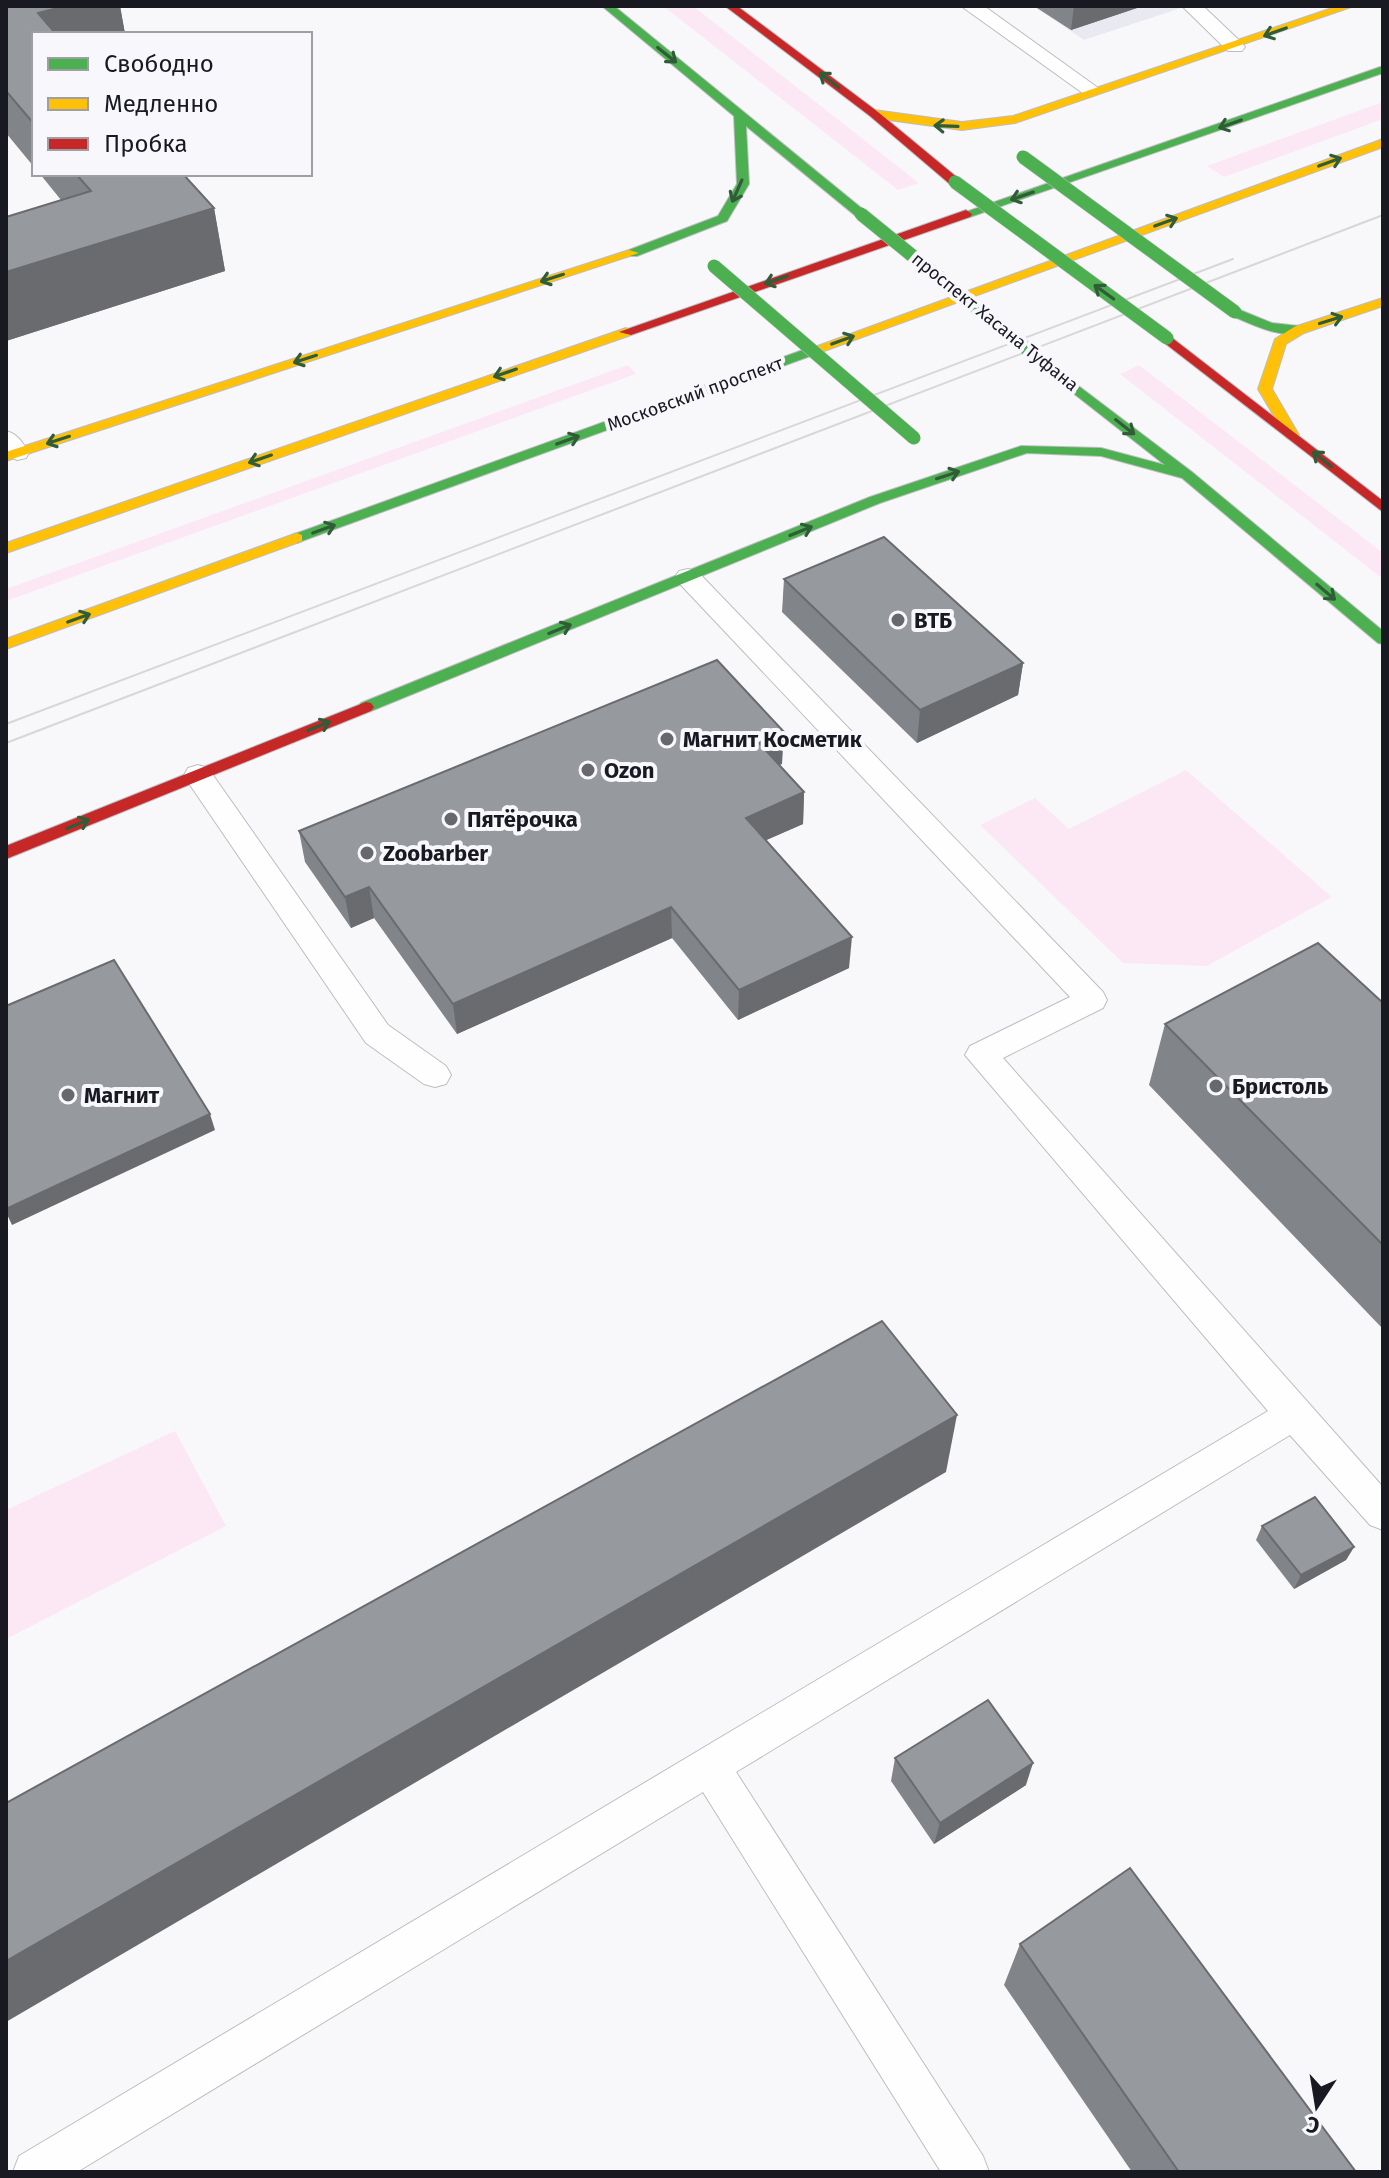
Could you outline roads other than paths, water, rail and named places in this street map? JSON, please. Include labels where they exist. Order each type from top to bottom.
[{"type":"main road","name":"проспект Хасана Туфана","points":[[607,6],[1064,379],[1187,475],[1383,639]]},
{"type":"main road","points":[[730,6],[874,114],[955,182],[1167,338],[1383,508]]},
{"type":"main road","points":[[874,114],[926,126],[963,127],[1015,119],[1091,90],[1122,84],[1349,6]]},
{"type":"main road","points":[[6,548],[1383,69]]},
{"type":"main road","points":[[10,449],[672,240],[723,218],[743,184],[740,114]]},
{"type":"main road","points":[[1015,119],[1009,133],[1011,145],[1023,157],[1235,312],[1269,327],[1299,330]]},
{"type":"main road","name":"Московский проспект","points":[[6,644],[1383,143]]},
{"type":"main road","points":[[626,254],[686,254],[714,266],[917,450],[875,500]]},
{"type":"main road","points":[[1292,435],[1265,389],[1280,342],[1299,330],[1383,302]]},
{"type":"main road","points":[[6,853],[875,500],[1026,449],[1101,452],[1187,475]]},
{"type":"lane","points":[[971,6],[1091,90]]},
{"type":"lane","points":[[1192,6],[1235,47]]},
{"type":"lane","points":[[688,577],[1092,1000],[981,1055],[1077,1175],[1383,1513]]},
{"type":"lane","points":[[198,775],[377,1034],[435,1075]]},
{"type":"lane","points":[[35,2172],[709,1766],[1199,1458],[1292,1415]]},
{"type":"lane","points":[[709,1766],[967,2172]]},
{"type":"tram line","points":[[6,743],[1383,215]]},
{"type":"tram line","points":[[6,724],[1233,259]]},
{"type":"place","name":"ВТБ","points":[[898,620]]},
{"type":"place","name":"Магнит Косметик","points":[[667,739]]},
{"type":"place","name":"Ozon","points":[[588,770]]},
{"type":"place","name":"Пятёрочка","points":[[451,819]]},
{"type":"place","name":"Zoobarber","points":[[367,853]]},
{"type":"place","name":"Бристоль","points":[[1216,1086]]},
{"type":"place","name":"Магнит","points":[[68,1095]]}]
